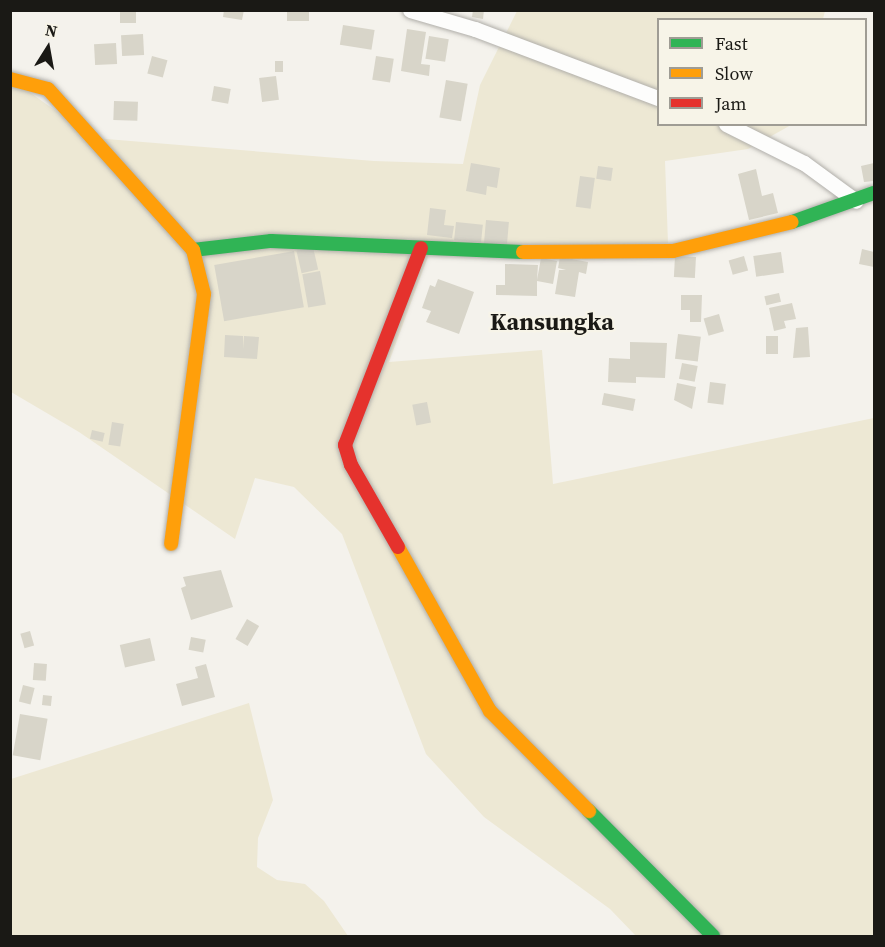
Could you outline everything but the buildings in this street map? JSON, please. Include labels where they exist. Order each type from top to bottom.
[{"type":"street","points":[[410,10],[475,28],[657,98]]},
{"type":"street","points":[[10,80],[48,89],[193,250],[204,294],[171,544]]},
{"type":"street","points":[[730,126],[804,163],[856,201]]},
{"type":"street","points":[[193,250],[271,241],[535,253],[673,251],[789,223],[874,193]]},
{"type":"street","points":[[421,248],[345,445],[351,465],[490,711],[713,936]]},
{"type":"shaded area","points":[[517,11],[825,11],[823,18],[657,18],[657,126],[789,126],[748,149],[665,161],[668,243],[429,254],[389,362],[542,350],[553,484],[874,418],[874,936],[636,936],[610,909],[484,817],[426,754],[342,534],[294,487],[255,478],[235,539],[79,432],[11,392],[11,79],[94,138],[374,161],[463,164],[480,85]]},
{"type":"shaded area","points":[[249,703],[273,800],[258,838],[257,867],[277,880],[305,884],[324,901],[348,936],[11,936],[11,779]]},
{"type":"traffic: fast","points":[[792,222],[874,193]]},
{"type":"traffic: fast","points":[[193,250],[271,241],[523,252]]},
{"type":"traffic: fast","points":[[589,811],[713,936]]},
{"type":"traffic: slow","points":[[10,79],[48,89],[193,250],[204,294],[171,544]]},
{"type":"traffic: slow","points":[[523,252],[673,251],[792,222]]},
{"type":"traffic: slow","points":[[398,547],[490,711],[589,811]]},
{"type":"traffic: jam","points":[[398,547],[351,465],[345,445],[421,248]]},
{"type":"district","name":"Kansungka","points":[[552,322]]}]
